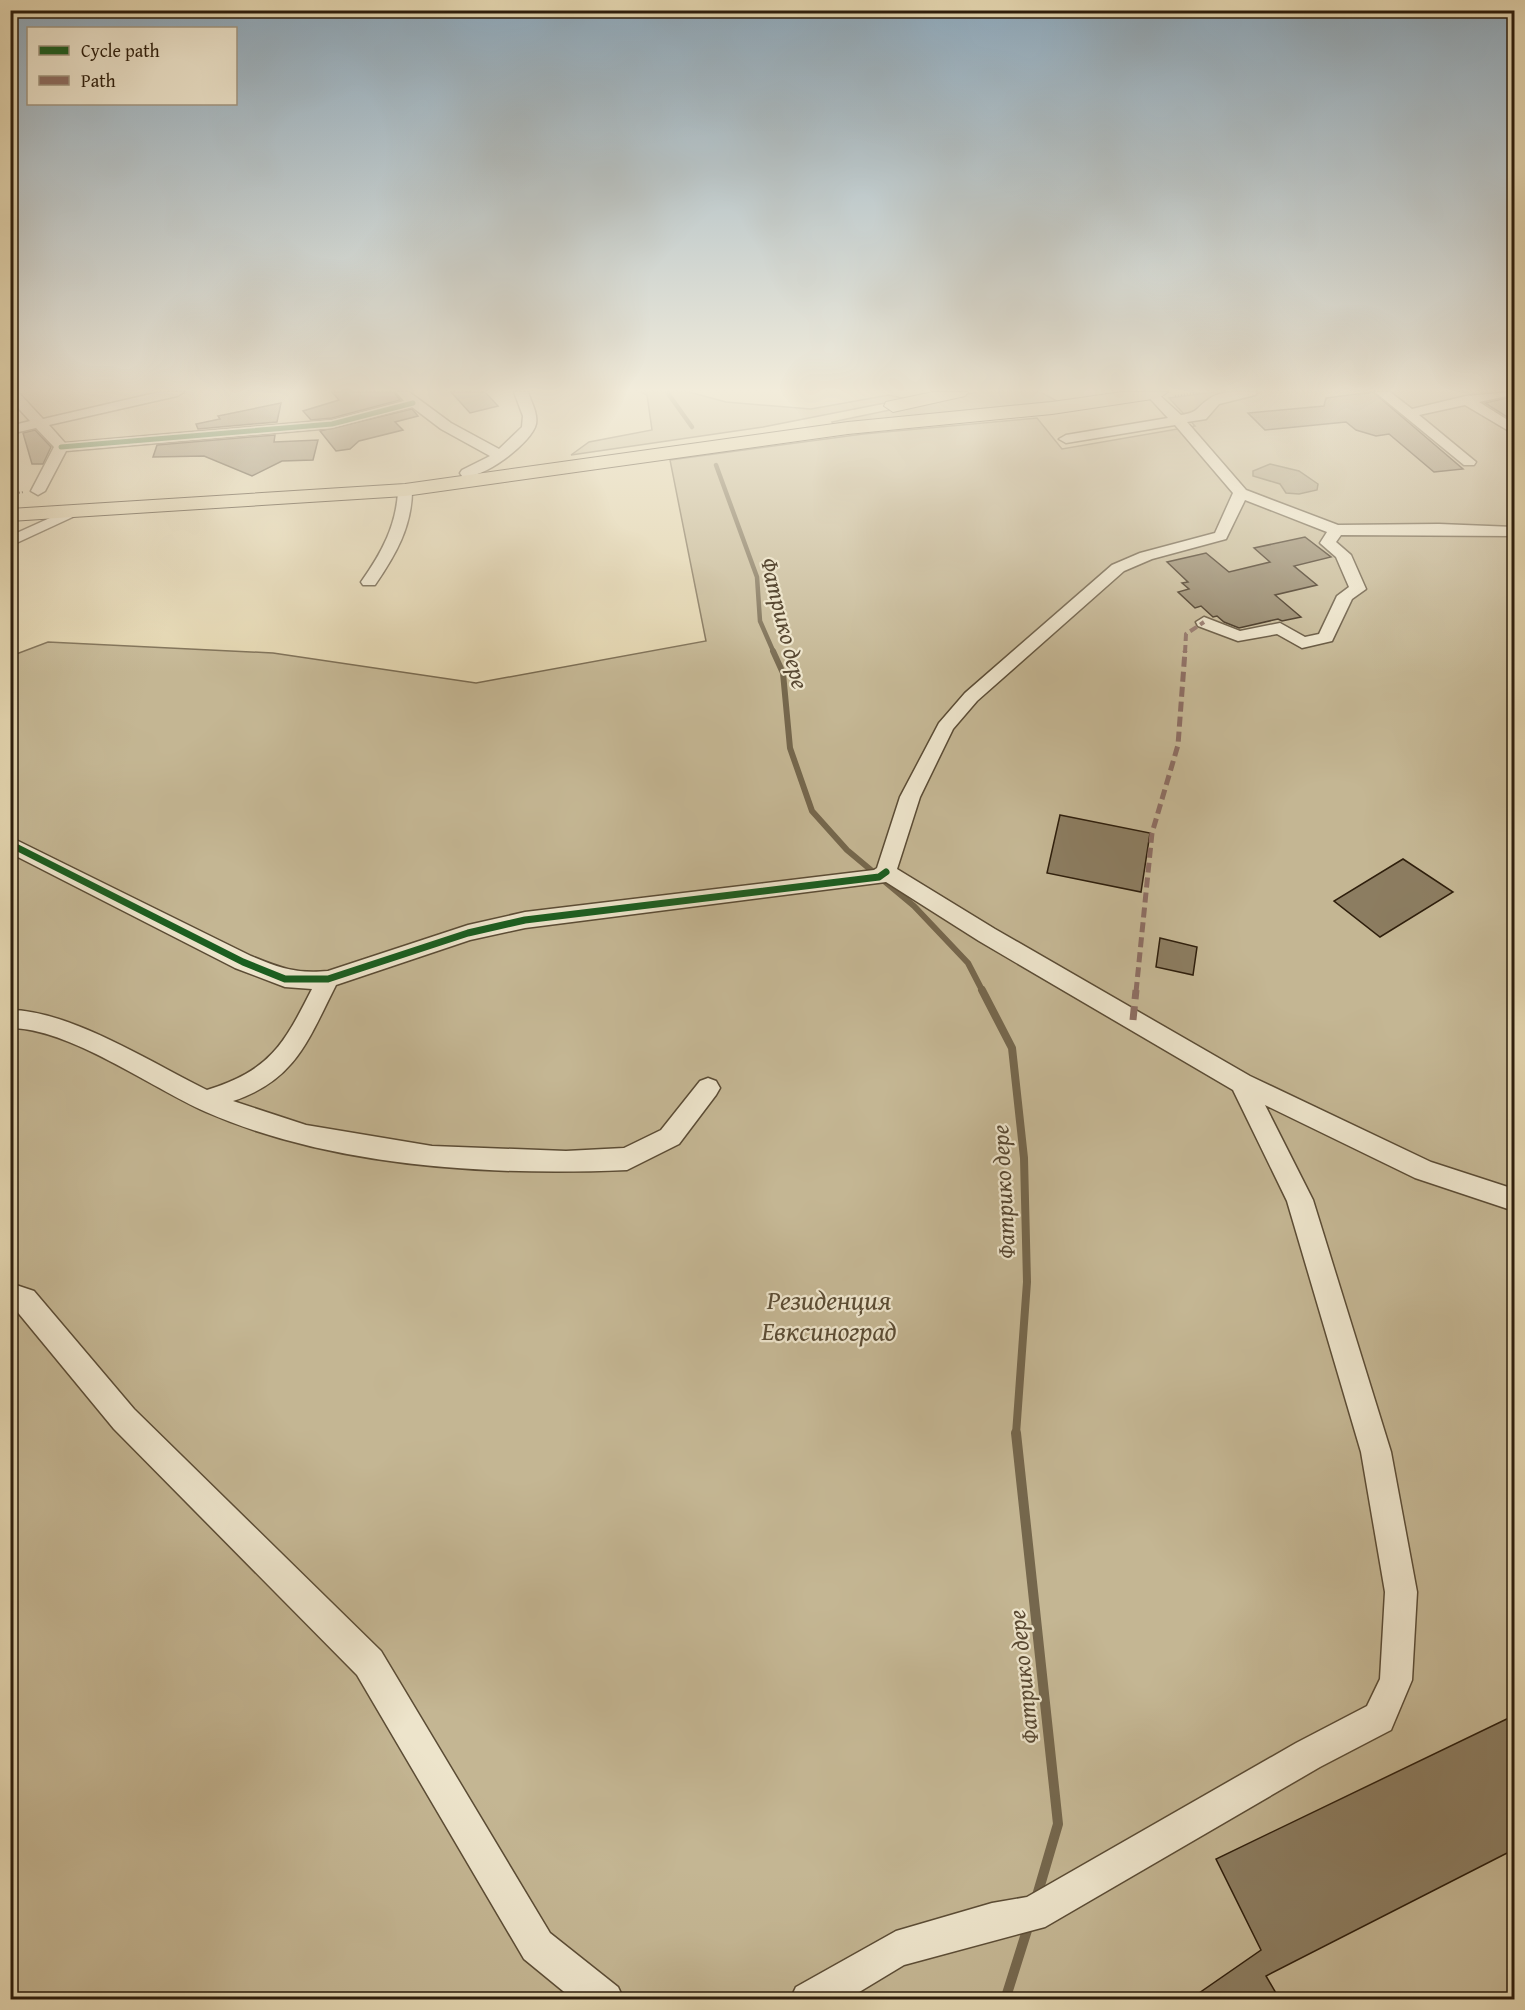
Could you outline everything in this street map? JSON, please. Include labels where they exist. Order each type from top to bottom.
[{"type":"highway","points":[[10,504],[323,486]]},
{"type":"highway","points":[[10,515],[405,490],[435,486]]},
{"type":"street","points":[[38,490],[40,486]]},
{"type":"street","points":[[1235,486],[1241,493],[1336,530],[1439,529],[1515,532]]},
{"type":"street","points":[[369,582],[383,563],[406,508],[405,490]]},
{"type":"street","points":[[10,844],[243,962],[285,979],[307,981],[328,979],[468,933],[525,920],[879,877],[886,872],[915,787],[945,727],[971,697],[1118,568],[1146,556],[1221,536],[1241,493]]},
{"type":"street","points":[[10,542],[72,512]]},
{"type":"street","points":[[1204,622],[1238,636],[1280,628],[1302,643],[1326,637],[1345,596],[1358,589],[1343,555],[1328,543],[1336,530]]},
{"type":"street","points":[[886,872],[987,935],[1242,1083],[1424,1170],[1515,1200]]},
{"type":"street","points":[[204,1100],[241,1089],[272,1071],[297,1038],[328,979]]},
{"type":"street","points":[[10,1019],[27,1019],[55,1024],[204,1100],[306,1136],[432,1157],[566,1162],[627,1159],[670,1137],[708,1088]]},
{"type":"street","points":[[809,2000],[896,1949],[992,1921],[1032,1914],[1308,1755],[1378,1718],[1396,1680],[1401,1592],[1376,1452],[1300,1200],[1242,1083]]},
{"type":"street","points":[[10,1295],[24,1300],[124,1419],[369,1663],[537,1946],[605,2000]]},
{"type":"green space","name":"Резиденция Евксиноград","points":[[675,486],[1514,486],[1514,1999],[11,2000],[11,656],[48,642],[273,653],[476,683],[706,641]]},
{"type":"shaded area","points":[[1281,486],[1318,486],[1317,490],[1299,494],[1286,493]]},
{"type":"building","points":[[1305,537],[1331,557],[1294,566],[1317,585],[1275,595],[1301,617],[1282,621],[1278,619],[1239,628],[1224,622],[1217,616],[1213,617],[1201,606],[1195,608],[1178,592],[1189,589],[1182,583],[1188,582],[1167,562],[1206,553],[1229,572],[1270,562],[1254,548]]},
{"type":"building","points":[[1060,815],[1150,833],[1141,892],[1047,873]]},
{"type":"building","points":[[1403,859],[1453,892],[1380,937],[1334,901]]},
{"type":"building","points":[[1160,938],[1197,947],[1193,975],[1156,967]]},
{"type":"building","points":[[1515,1715],[1515,1849],[1266,1976],[1280,2000],[1189,2000],[1261,1950],[1216,1859]]},
{"type":"waterway","name":"Фатрико дере","points":[[724,486],[757,577],[760,621],[774,653]]},
{"type":"waterway","name":"Фатрико дере","points":[[773,651],[783,673],[790,748],[812,811],[847,850],[914,906],[968,963],[983,992]]},
{"type":"waterway","name":"Фатрико дере","points":[[982,990],[1012,1048],[1024,1158],[1027,1282],[1016,1433]]},
{"type":"waterway","name":"Фатрико дере","points":[[1016,1433],[1058,1824],[1036,1899]]},
{"type":"waterway","name":"Фатрико дере","points":[[1005,2000],[1029,1924]]},
{"type":"marked path","points":[[1133,1020],[1152,833],[1178,745],[1186,634],[1204,622]]},
{"type":"cycle path","points":[[10,844],[243,962],[285,979],[307,981],[328,979],[468,933],[525,920],[879,877],[886,872]]}]
